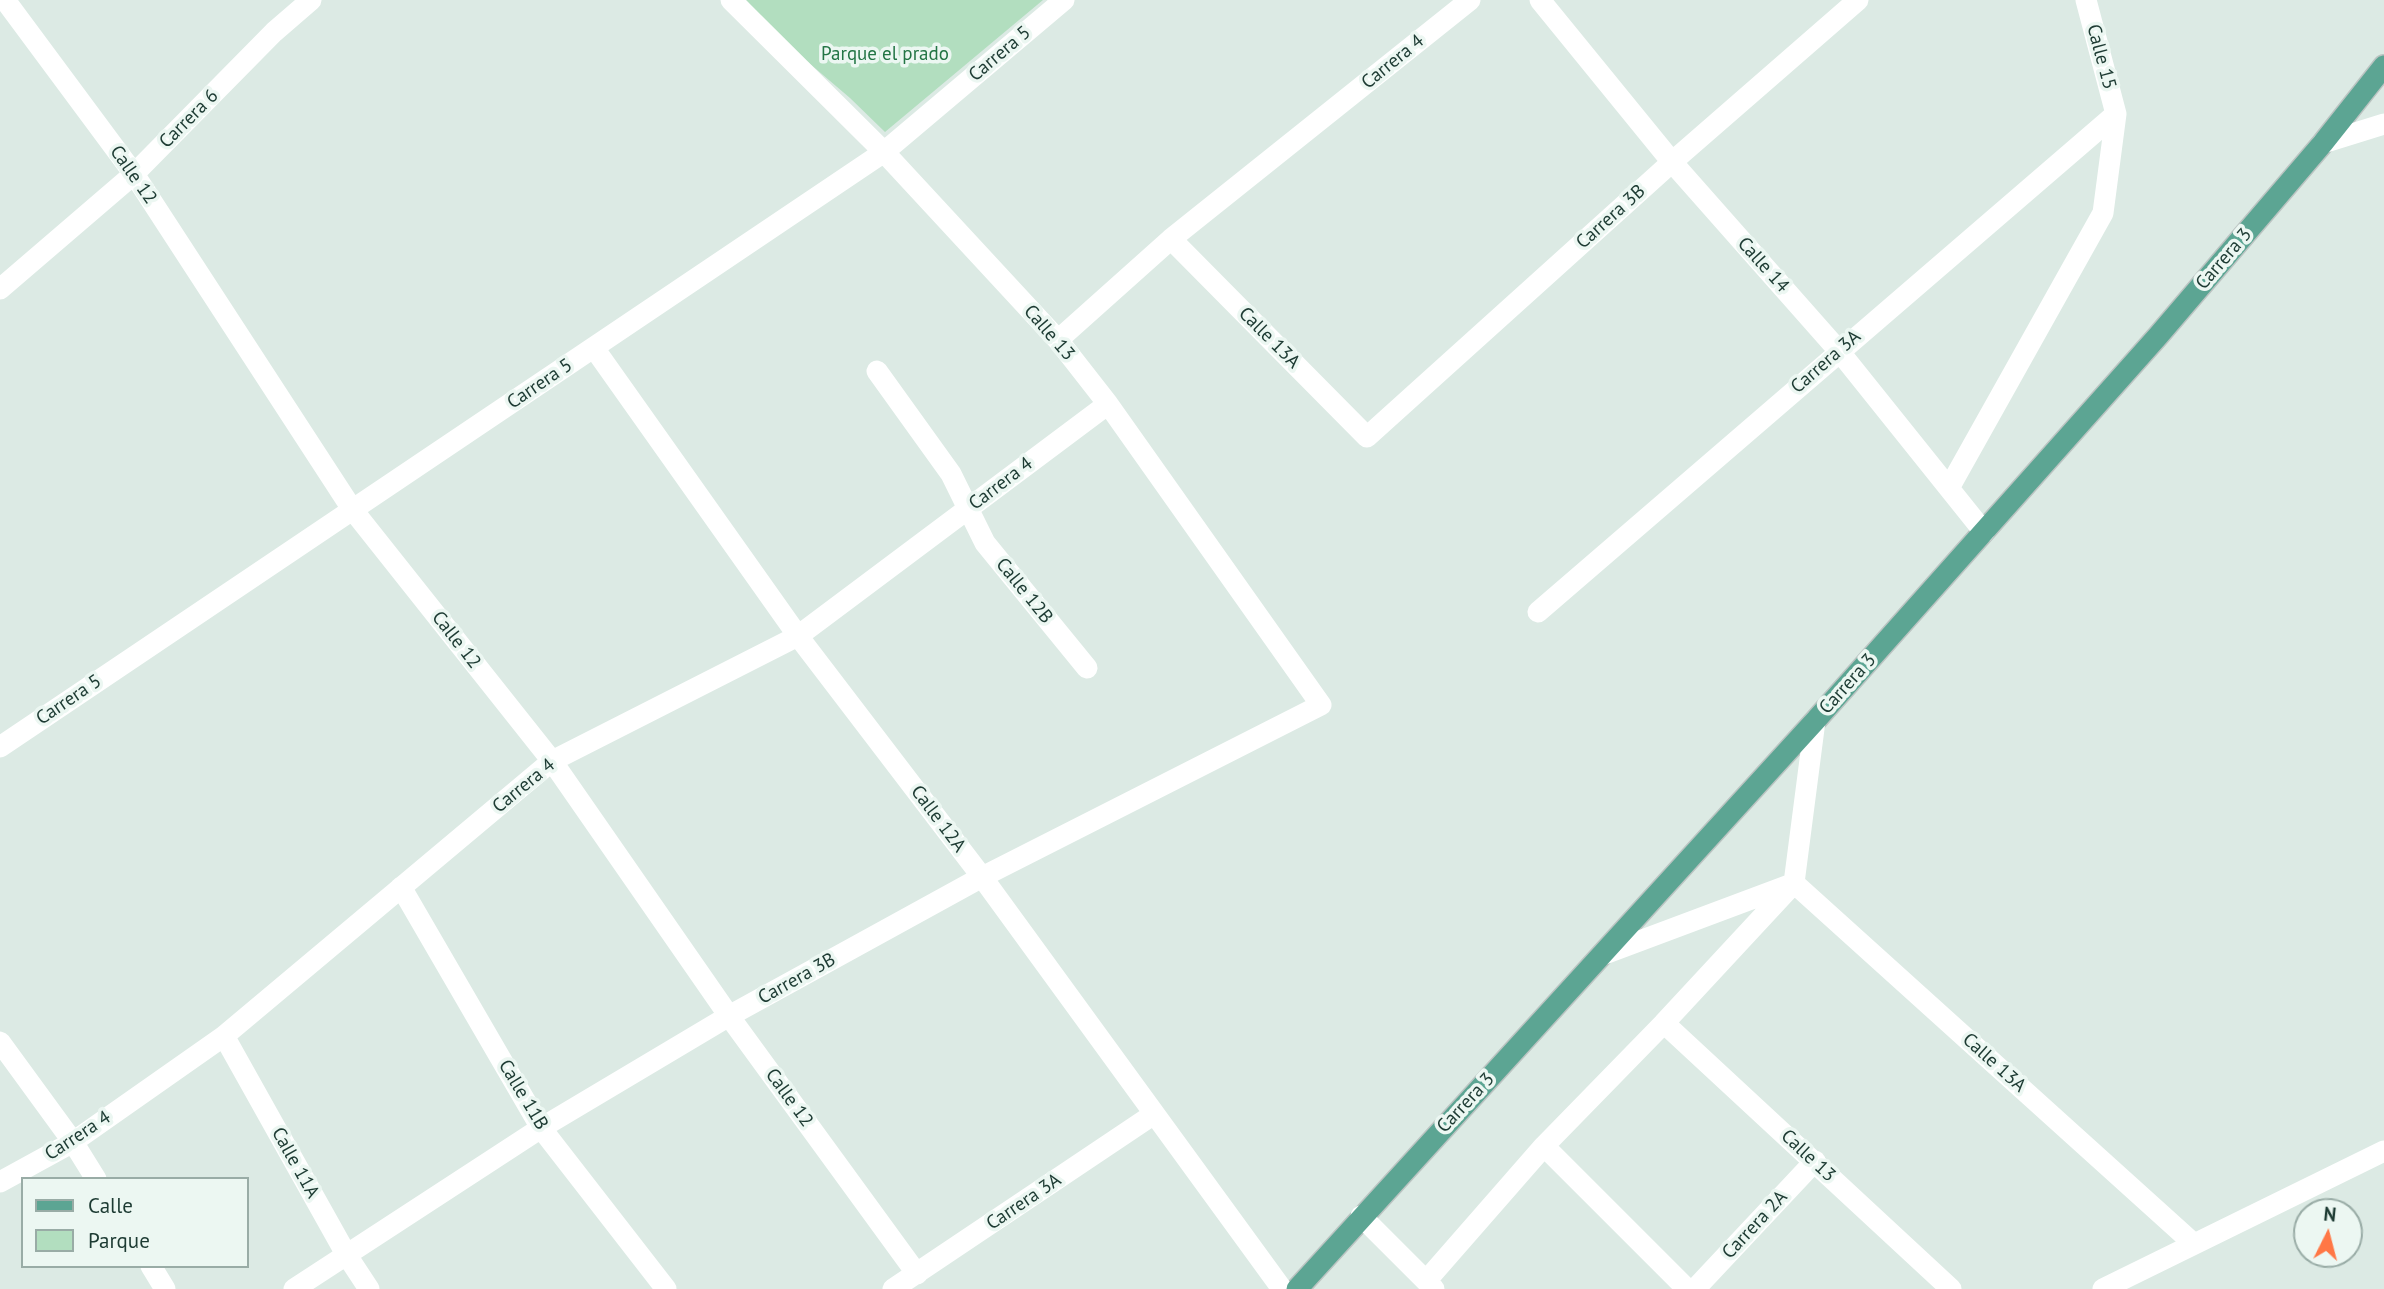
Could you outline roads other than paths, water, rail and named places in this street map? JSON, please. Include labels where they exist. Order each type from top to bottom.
[{"type":"main road","name":"Carrera 3","points":[[1297,1289],[1815,721],[1983,532],[2158,335],[2323,143],[2384,66]]},
{"type":"street","name":"Calle 12","points":[[5,0],[134,174],[352,509],[552,761],[729,1016],[917,1274]]},
{"type":"street","name":"Carrera 6","points":[[0,289],[134,174],[274,32],[311,0]]},
{"type":"street","name":"Calle 13","points":[[730,0],[884,152],[1058,340],[1108,404],[1321,705]]},
{"type":"street","name":"Carrera 5","points":[[0,747],[884,152],[1064,0]]},
{"type":"street","name":"Carrera 4","points":[[1058,340],[1171,239],[1470,0]]},
{"type":"street","name":"Calle 14","points":[[1540,0],[1672,162],[1839,351],[1983,532]]},
{"type":"street","name":"Carrera 3B","points":[[1367,437],[1672,162],[1858,0]]},
{"type":"street","name":"Calle 15","points":[[2086,0],[2116,114]]},
{"type":"street","name":"Carrera 3A","points":[[1538,612],[2116,114]]},
{"type":"street","points":[[1949,488],[2103,213],[2116,114]]},
{"type":"street","points":[[2323,143],[2384,124]]},
{"type":"street","name":"Calle 13A","points":[[1171,239],[1367,437]]},
{"type":"street","name":"Calle 12A","points":[[594,348],[798,636],[982,877],[1282,1289]]},
{"type":"street","name":"Calle 12B","points":[[877,371],[951,474],[985,542],[1087,668]]},
{"type":"street","name":"Carrera 4","points":[[0,1182],[72,1142],[224,1036],[552,761],[798,636],[1108,404]]},
{"type":"street","name":"Carrera 3B","points":[[294,1289],[541,1128],[729,1016],[982,877],[1321,705]]},
{"type":"street","points":[[1361,1216],[1430,1285],[1544,1146],[1664,1023],[1794,883],[1815,721]]},
{"type":"street","name":"Calle 13A","points":[[1794,883],[2194,1244]]},
{"type":"street","points":[[1602,955],[1794,883]]},
{"type":"street","name":"Calle 11B","points":[[401,887],[541,1128],[666,1289]]},
{"type":"street","name":"Calle 13","points":[[1664,1023],[1951,1289]]},
{"type":"street","name":"Calle 11A","points":[[224,1036],[346,1254],[369,1289]]},
{"type":"street","points":[[0,1042],[95,1177]]},
{"type":"street","name":"Carrera 3A","points":[[893,1289],[1154,1114]]},
{"type":"street","points":[[1544,1146],[1687,1289]]},
{"type":"street","points":[[2102,1289],[2384,1151]]},
{"type":"street","name":"Carrera 2A","points":[[1695,1289],[1815,1161]]},
{"type":"street","points":[[152,1268],[165,1289]]},
{"type":"park label","name":"Parque el prado","points":[[885,55]]}]
